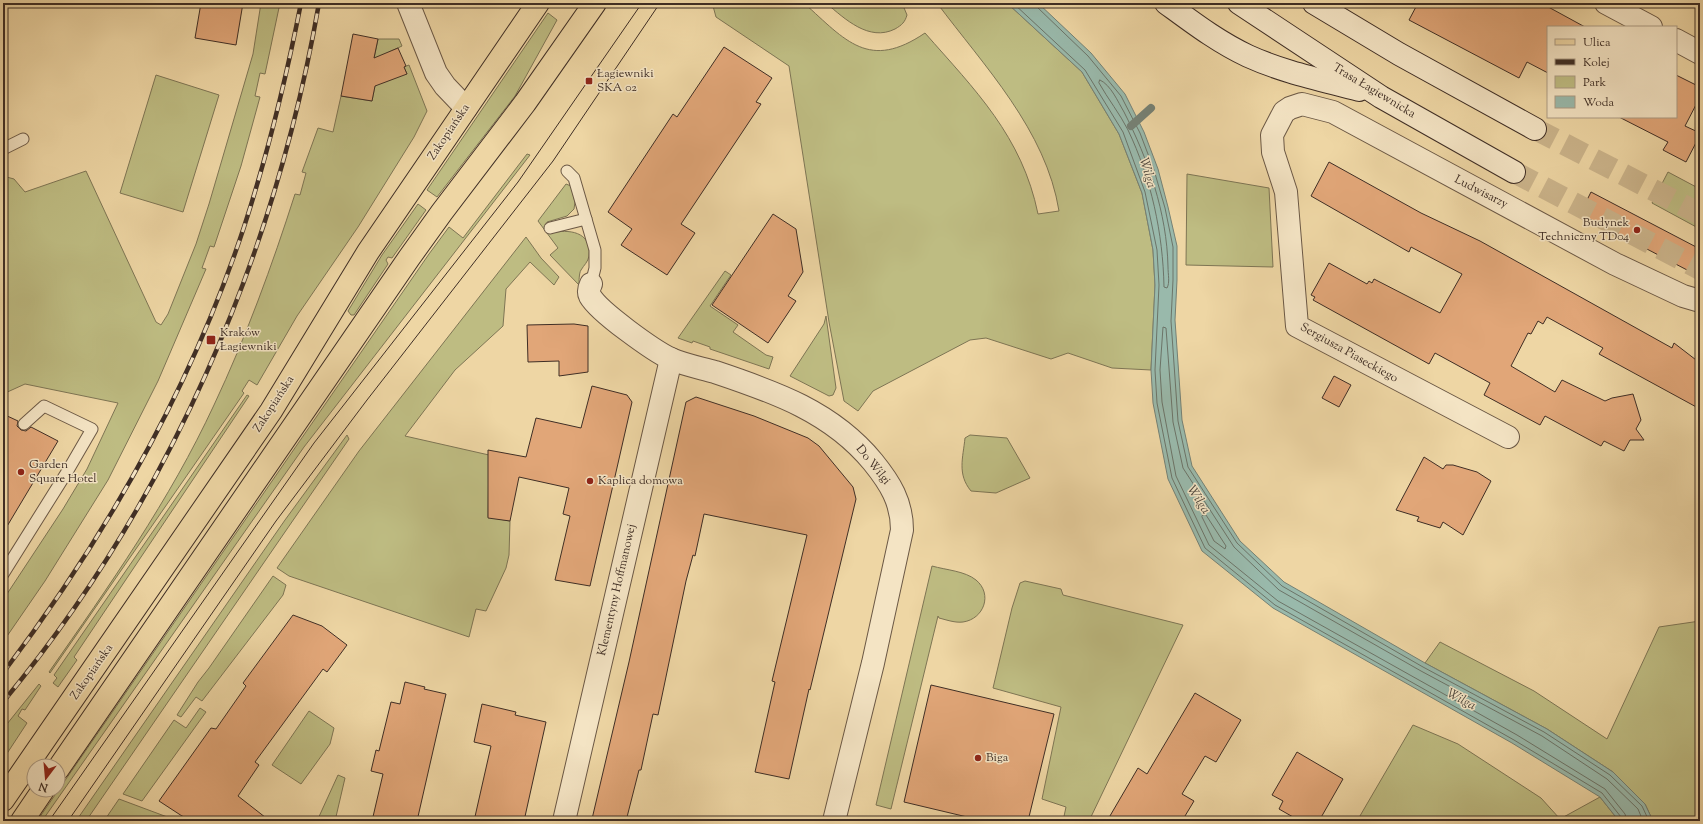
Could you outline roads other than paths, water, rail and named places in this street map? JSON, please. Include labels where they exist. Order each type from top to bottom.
[{"type":"main road","name":"Zakopiańska","points":[[3,800],[271,411],[368,252],[538,3]]},
{"type":"main road","points":[[66,758],[442,212],[525,103],[595,3]]},
{"type":"main road","points":[[22,821],[38,798]]},
{"type":"street","points":[[408,3],[436,73],[445,86],[466,108]]},
{"type":"street","points":[[1166,3],[1202,29],[1250,56],[1288,70],[1381,97]]},
{"type":"street","name":"Trasa Łagiewnicka","points":[[1239,3],[1381,97],[1514,172]]},
{"type":"street","points":[[1314,3],[1399,54],[1535,129]]},
{"type":"street","points":[[1340,3],[1399,54]]},
{"type":"street","points":[[1606,3],[1649,26]]},
{"type":"street","points":[[1677,41],[1700,53]]},
{"type":"street","name":"Ludwisarzy","points":[[1272,135],[1281,117],[1290,108],[1302,104],[1333,112],[1615,264],[1683,296],[1700,301]]},
{"type":"street","name":"Sergiusza Piaseckiego","points":[[1272,135],[1273,152],[1286,192],[1297,326],[1508,437]]},
{"type":"street","name":"Do Wilgi","points":[[590,284],[590,296],[615,320],[632,334],[671,359],[743,382],[798,403],[837,427],[854,442],[889,482],[898,501],[902,515],[902,530],[834,821]]},
{"type":"street","name":"Klementyny Hoffmanowej","points":[[564,821],[671,359]]},
{"type":"lane","points":[[3,149],[23,139]]},
{"type":"lane","points":[[567,171],[574,178],[596,256],[596,268],[590,284]]},
{"type":"lane","points":[[550,228],[586,219]]},
{"type":"lane","points":[[3,574],[92,429],[44,406],[24,424]]},
{"type":"water","name":"Wilga","points":[[1007,3],[1038,3],[1091,53],[1125,94],[1144,132],[1158,169],[1177,246],[1175,320],[1182,420],[1192,466],[1240,541],[1284,582],[1425,663],[1547,729],[1613,772],[1645,804],[1653,821],[1619,821],[1600,797],[1512,743],[1273,608],[1202,551],[1168,479],[1153,403],[1151,370],[1155,285],[1153,250],[1142,193],[1119,134],[1082,72]]},
{"type":"waterway","points":[[1131,126],[1151,108]]},
{"type":"tunnel","points":[[1535,129],[1700,214]]},
{"type":"tunnel","points":[[1514,172],[1700,269]]},
{"type":"tram line","points":[[49,821],[314,443],[518,182],[642,3]]},
{"type":"tram line","points":[[68,821],[276,521],[367,400],[553,161],[660,3]]},
{"type":"railway","points":[[3,673],[76,569],[110,515],[142,460],[198,346],[223,287],[253,199],[276,116],[301,3]]},
{"type":"railway","points":[[3,702],[62,625],[116,545],[164,460],[206,373],[243,283],[274,191],[300,98],[319,3]]},
{"type":"place","name":"Łagiewniki SKA 02","points":[[589,81]]},
{"type":"place","name":"Budynek Techniczny TD04","points":[[1637,230]]},
{"type":"place","name":"Kraków Łagiewniki","points":[[211,340]]},
{"type":"place","name":"Garden Square Hotel","points":[[21,472]]},
{"type":"place","name":"Kaplica domowa","points":[[590,481]]},
{"type":"place","name":"Biga","points":[[978,758]]}]
